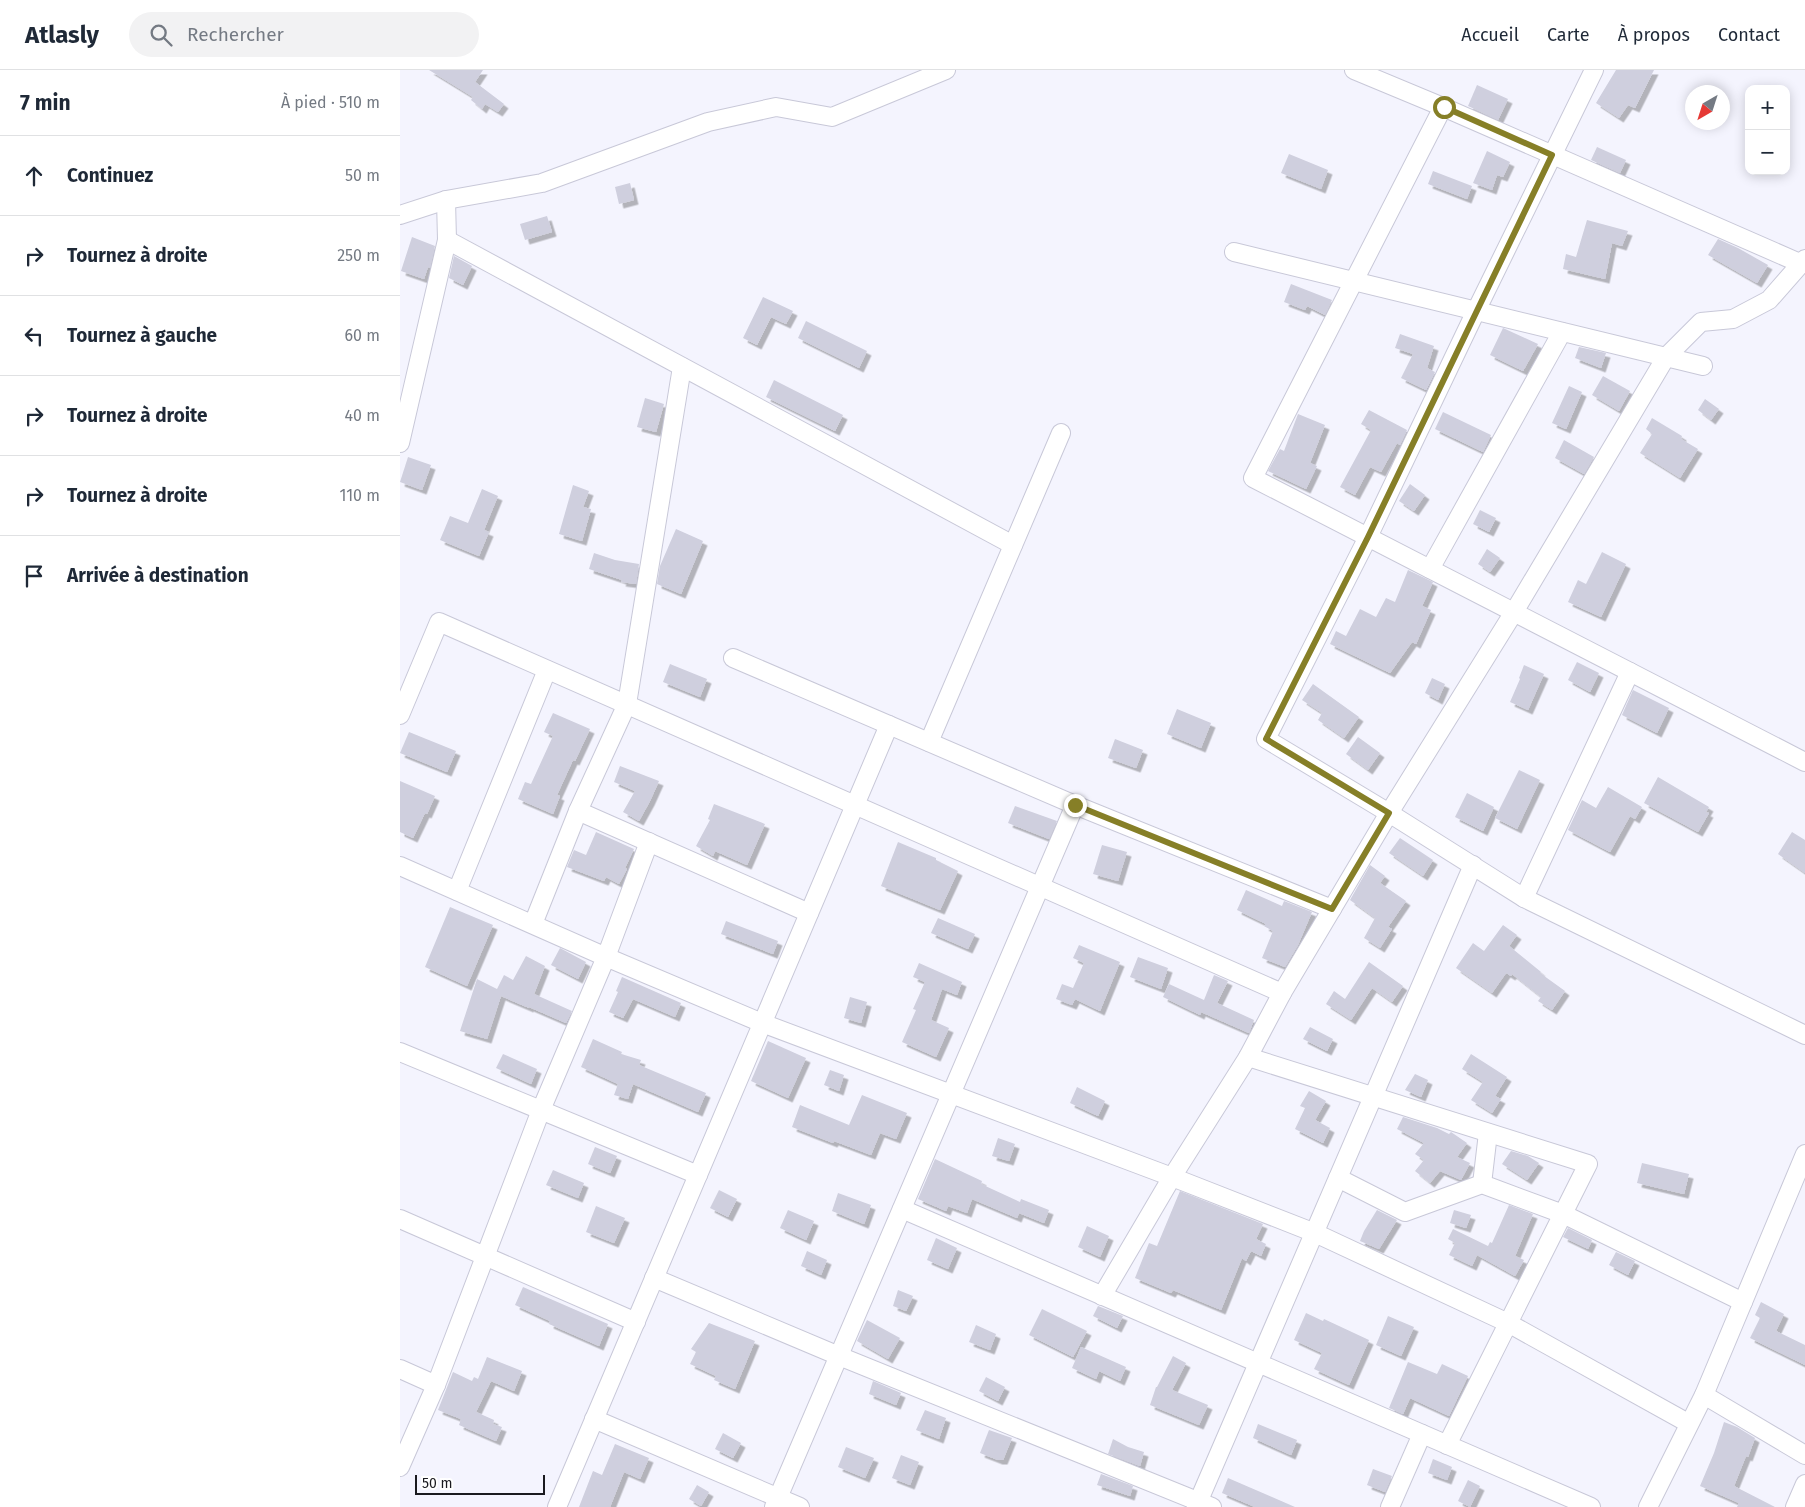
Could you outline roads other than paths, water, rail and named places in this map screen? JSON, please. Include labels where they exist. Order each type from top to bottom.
[{"type":"street","points":[[400,215],[446,200],[542,183],[708,122],[776,107],[832,117],[946,70]]},
{"type":"street","points":[[1102,1296],[1172,1177],[1248,1057],[1282,994],[1389,813],[1514,612],[1666,357],[1701,322],[1733,319],[1769,300],[1803,262],[1354,70]]},
{"type":"street","points":[[1594,70],[1368,537],[1266,739],[1389,813],[1524,898],[1805,1035]]},
{"type":"street","points":[[1444,107],[1253,478],[1805,762]]},
{"type":"street","points":[[400,443],[448,240],[446,200]]},
{"type":"street","points":[[448,240],[1013,545]]},
{"type":"street","points":[[1234,252],[1703,366]]},
{"type":"street","points":[[1430,569],[1562,332]]},
{"type":"street","points":[[533,924],[578,811],[627,704],[682,367]]},
{"type":"street","points":[[929,742],[1062,433]]},
{"type":"street","points":[[400,715],[439,622],[1282,994]]},
{"type":"street","points":[[733,658],[1075,805],[1332,909]]},
{"type":"street","points":[[457,891],[547,670]]},
{"type":"street","points":[[1524,898],[1630,672]]},
{"type":"street","points":[[557,1507],[889,725]]},
{"type":"street","points":[[776,1502],[1075,805]]},
{"type":"street","points":[[578,811],[809,913]]},
{"type":"street","points":[[400,1467],[436,1385],[541,1110],[606,957],[649,842]]},
{"type":"street","points":[[400,866],[606,957],[762,1023],[1172,1177],[1315,1233],[1508,1323],[1688,1424]]},
{"type":"street","points":[[654,1278],[1202,1505],[1259,1362],[1473,866]]},
{"type":"street","points":[[400,1052],[698,1175]]},
{"type":"street","points":[[1248,1057],[1588,1164],[1447,1445]]},
{"type":"street","points":[[1482,1184],[1488,1133]]},
{"type":"street","points":[[1648,1507],[1704,1395],[1805,1154]]},
{"type":"street","points":[[1338,1178],[1405,1212],[1482,1184],[1563,1214],[1743,1302]]},
{"type":"street","points":[[902,1209],[1591,1507]]},
{"type":"street","points":[[400,1219],[636,1322]]},
{"type":"street","points":[[400,1369],[436,1385]]},
{"type":"street","points":[[1704,1395],[1805,1455]]},
{"type":"street","points":[[594,1419],[776,1502],[800,1507]]},
{"type":"street","points":[[1390,1507],[1422,1434]]},
{"type":"street","points":[[1795,1507],[1805,1484]]}]
